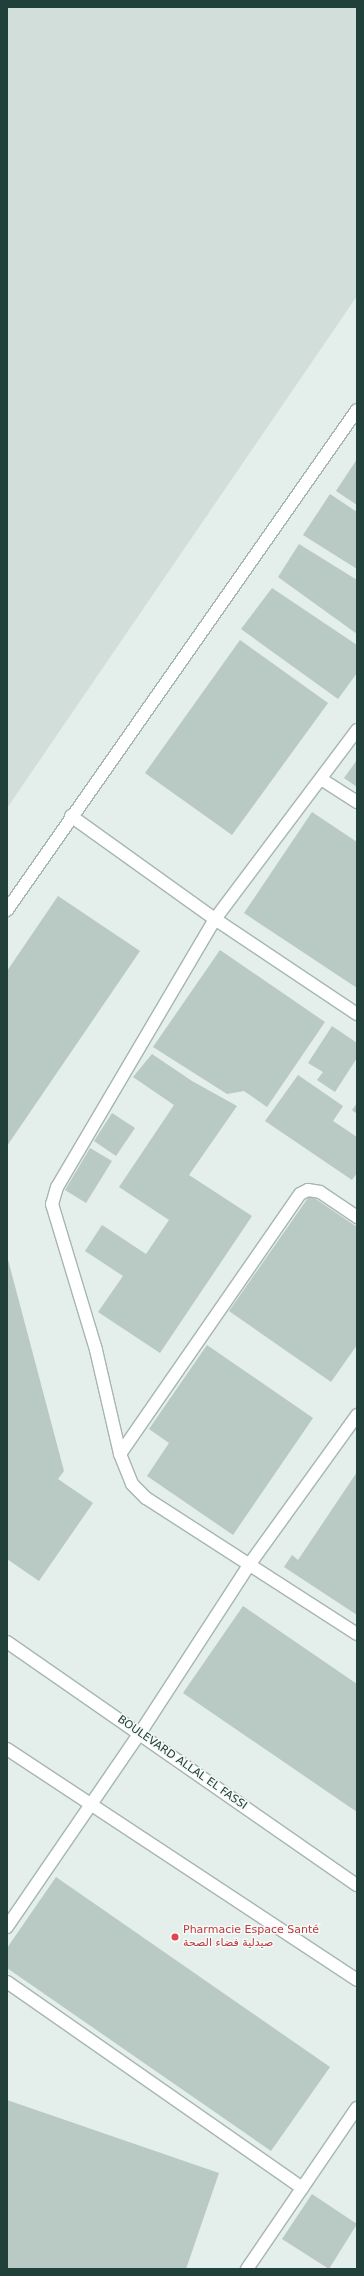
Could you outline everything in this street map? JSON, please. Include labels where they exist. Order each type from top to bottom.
[{"type":"street","points":[[7,910],[71,816],[357,410]]},
{"type":"street","points":[[357,730],[215,919],[52,1196],[54,1212],[96,1350],[120,1454],[132,1484],[146,1498],[357,1634]]},
{"type":"street","points":[[321,779],[357,802]]},
{"type":"street","points":[[71,816],[215,919],[357,1014]]},
{"type":"street","points":[[120,1454],[300,1194],[308,1190],[320,1192],[357,1216]]},
{"type":"street","points":[[7,1927],[90,1802],[140,1733],[249,1565],[357,1415]]},
{"type":"street","name":"BOULEVARD ALLAL EL FASSI","points":[[7,1642],[357,1885]]},
{"type":"street","points":[[7,1750],[90,1802],[357,1980]]},
{"type":"street","points":[[7,1982],[302,2188]]},
{"type":"street","points":[[247,2269],[357,2108]]},
{"type":"shaded area","points":[[7,7],[357,7],[357,296],[7,808]]},
{"type":"building","points":[[357,459],[357,505],[336,491]]},
{"type":"building","points":[[330,494],[357,512],[357,569],[303,535]]},
{"type":"building","points":[[299,544],[357,580],[357,634],[278,577]]},
{"type":"building","points":[[272,588],[357,645],[357,673],[338,699],[241,629]]},
{"type":"building","points":[[240,640],[328,703],[232,835],[145,773]]},
{"type":"building","points":[[357,760],[357,787],[344,778]]},
{"type":"building","points":[[312,812],[357,842],[357,988],[244,913]]},
{"type":"building","points":[[58,896],[140,951],[7,1146],[7,971]]},
{"type":"building","points":[[220,950],[325,1022],[267,1107],[244,1091],[227,1094],[153,1047]]},
{"type":"building","points":[[332,1026],[357,1043],[357,1058],[335,1092],[317,1080],[323,1072],[308,1063]]},
{"type":"building","points":[[152,1054],[192,1081],[237,1106],[189,1175],[252,1216],[160,1353],[98,1312],[123,1276],[85,1251],[102,1225],[146,1254],[169,1220],[119,1187],[174,1105],[133,1077]]},
{"type":"building","points":[[298,1075],[343,1106],[333,1121],[357,1137],[357,1173],[352,1180],[265,1121]]},
{"type":"building","points":[[357,1103],[357,1114],[352,1110]]},
{"type":"building","points":[[112,1113],[135,1128],[116,1156],[94,1141]]},
{"type":"building","points":[[90,1148],[112,1161],[86,1203],[65,1190]]},
{"type":"building","points":[[310,1195],[357,1227],[357,1345],[331,1382],[229,1311]]},
{"type":"building","points":[[7,1256],[64,1471],[58,1479],[93,1503],[39,1581],[7,1559]]},
{"type":"building","points":[[207,1345],[313,1418],[233,1535],[147,1476],[169,1443],[149,1429]]},
{"type":"building","points":[[357,1472],[357,1615],[284,1567],[292,1555],[298,1560]]},
{"type":"building","points":[[243,1606],[357,1684],[357,1812],[183,1693]]},
{"type":"building","points":[[56,1877],[330,2067],[271,2151],[7,1968],[7,1948]]},
{"type":"building","points":[[7,2100],[219,2173],[186,2269],[7,2269]]},
{"type":"building","points":[[312,2194],[357,2224],[329,2269],[282,2239]]},
{"type":"place","name":"Pharmacie Espace Santé صيدلية فضاء الصحة","points":[[175,1937]]}]
